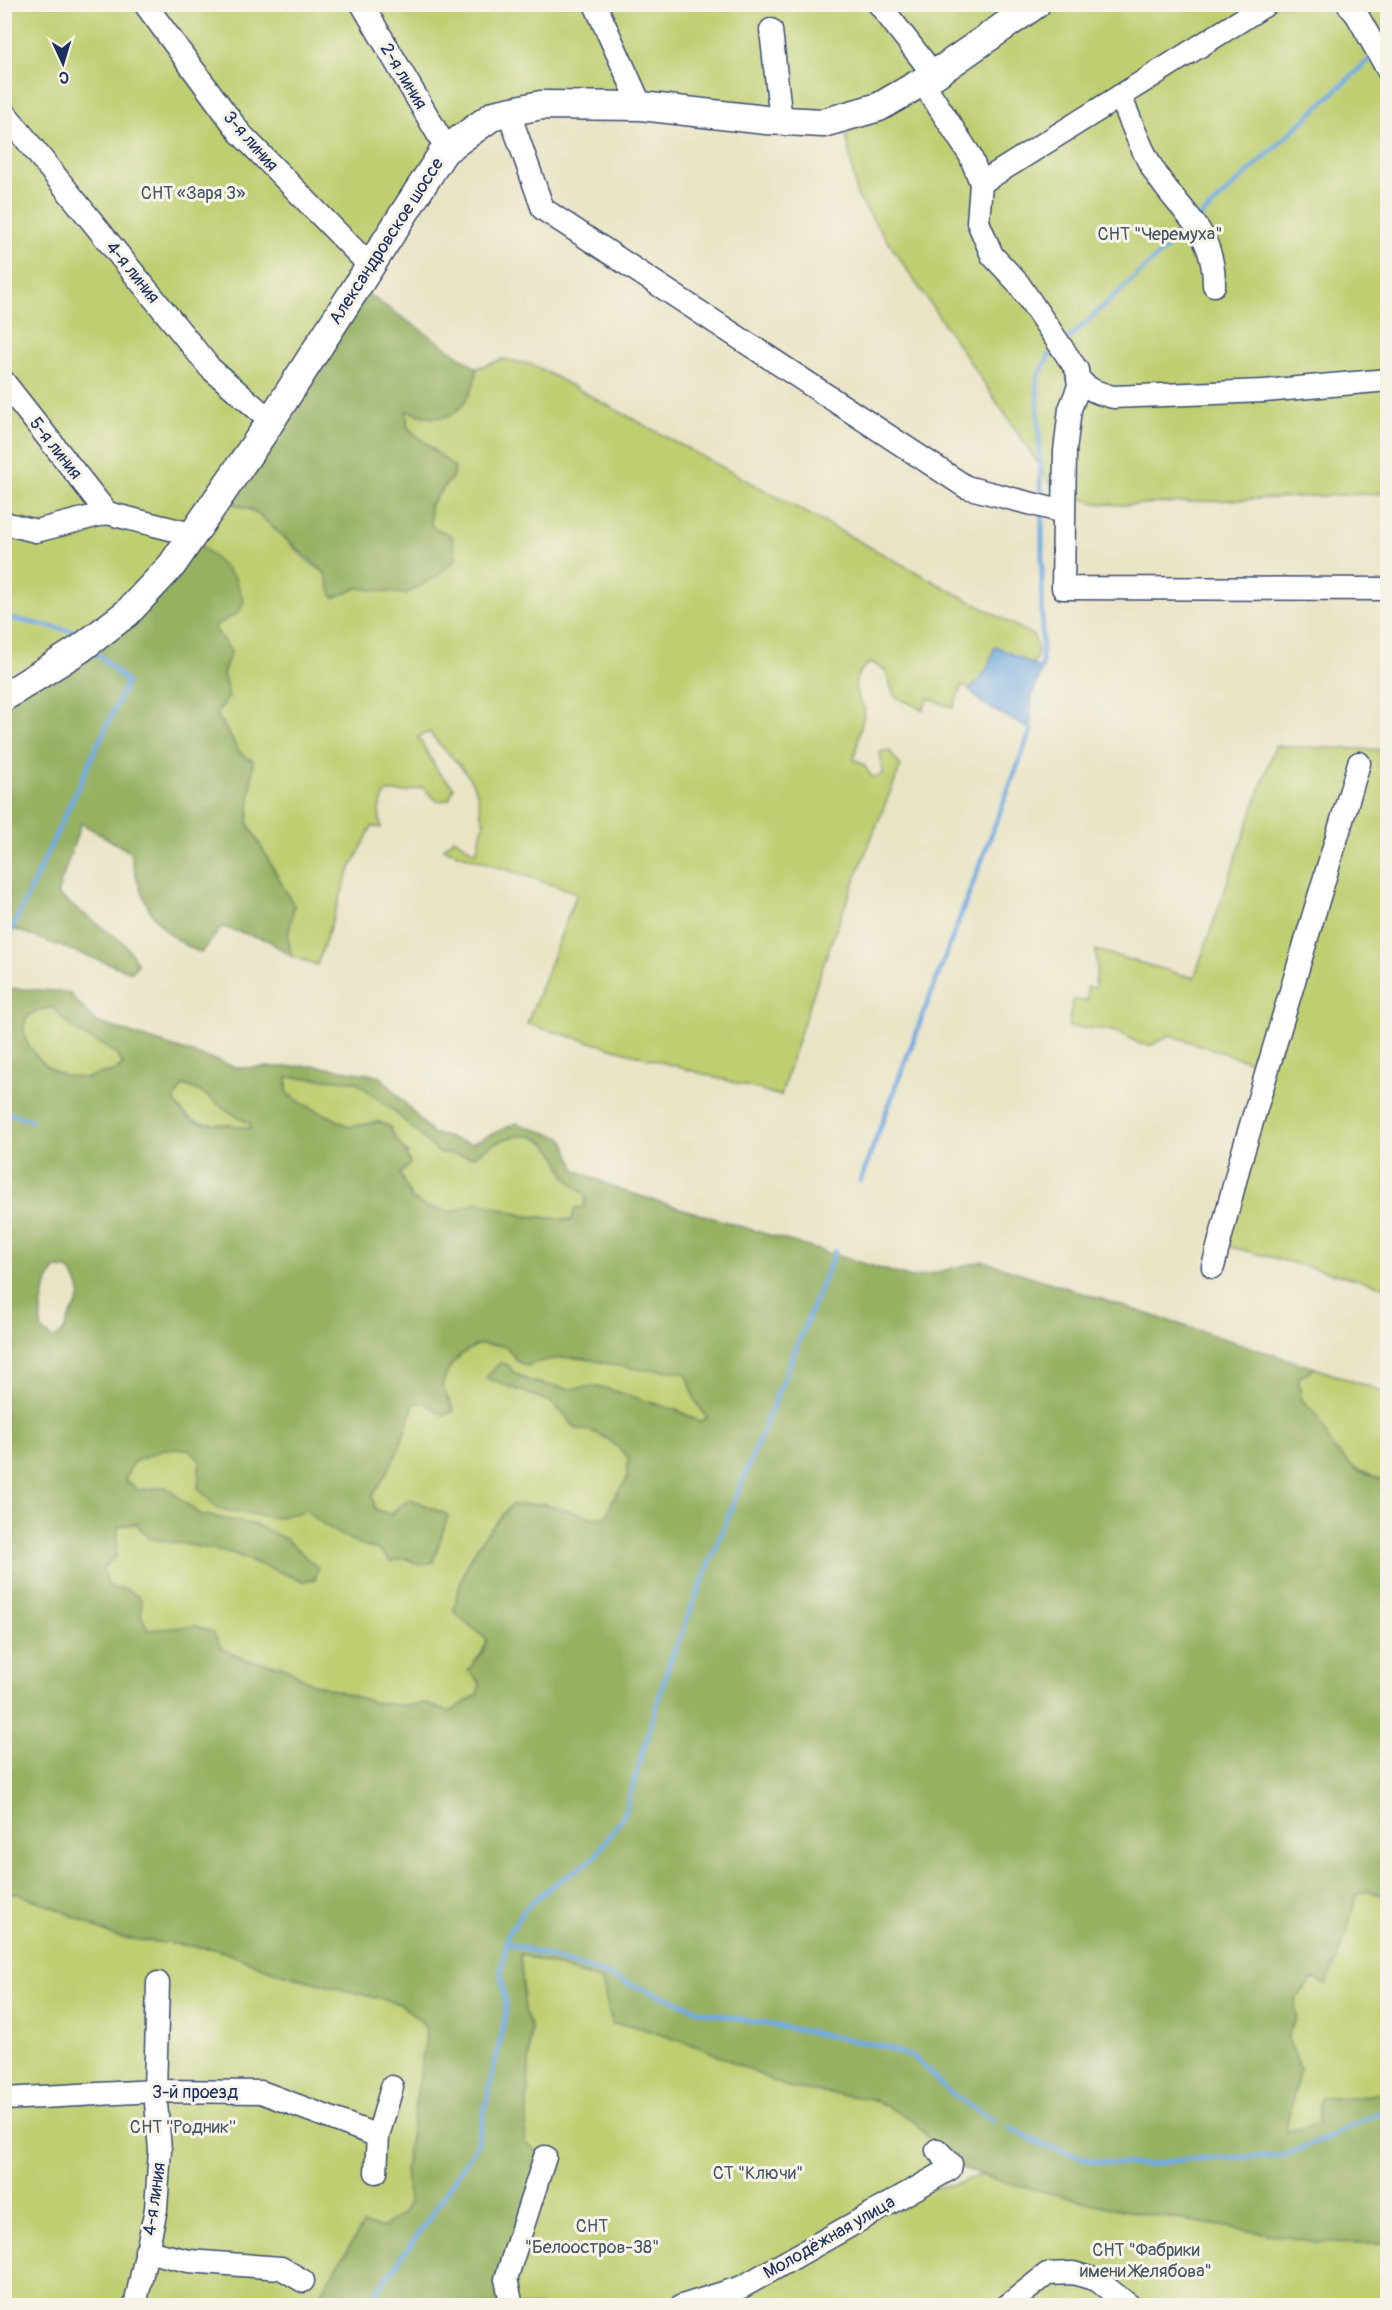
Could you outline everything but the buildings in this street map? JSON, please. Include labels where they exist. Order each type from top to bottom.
[{"type":"street","name":"3-я линия","points":[[145,4],[240,133],[370,266]]},
{"type":"street","name":"2-я линия","points":[[362,4],[446,148]]},
{"type":"street","points":[[595,4],[641,106]]},
{"type":"street","points":[[879,4],[928,78],[970,155],[981,183],[978,222],[992,255],[1031,302],[1070,358],[1083,385],[1097,393],[1113,397],[1264,391],[1388,380]]},
{"type":"street","points":[[981,183],[1267,4]]},
{"type":"street","points":[[1348,4],[1357,15],[1388,70]]},
{"type":"street","name":"Александровское шоссе","points":[[4,697],[80,649],[127,613],[172,565],[271,421],[446,148],[494,115],[508,110],[541,105],[641,106],[781,121],[823,123],[879,106],[928,78],[1028,6]]},
{"type":"street","points":[[771,30],[781,121]]},
{"type":"street","points":[[1120,96],[1152,168],[1208,242],[1214,263],[1214,285]]},
{"type":"street","points":[[508,110],[543,209],[966,487],[1056,510]]},
{"type":"street","name":"4-я линия","points":[[4,112],[210,368],[271,421]]},
{"type":"street","points":[[1078,378],[1079,386],[1070,409],[1065,451],[1063,588],[1388,589]]},
{"type":"street","name":"5-я линия","points":[[4,382],[107,513]]},
{"type":"street","points":[[4,523],[36,531],[107,513],[195,534]]},
{"type":"street","points":[[1214,1267],[1240,1162],[1359,763]]},
{"type":"street","name":"4-я линия","points":[[135,2306],[156,2209],[160,2150],[155,2091],[158,1983]]},
{"type":"street","points":[[376,2172],[378,2136],[392,2087]]},
{"type":"street","name":"3-й проезд","points":[[4,2098],[155,2091],[261,2092],[378,2136]]},
{"type":"street","name":"Молодёжная улица","points":[[682,2306],[747,2296],[950,2169],[951,2164],[937,2150]]},
{"type":"street","points":[[512,2306],[506,2279],[545,2157]]},
{"type":"street","points":[[146,2251],[189,2261],[281,2268],[303,2281]]},
{"type":"street","points":[[1007,2306],[1047,2274],[1073,2273],[1097,2280],[1130,2306]]},
{"type":"green space","name":"СНТ «Заря 3»","points":[[5,5],[1037,5],[823,123],[543,105],[444,151],[234,504],[248,509],[272,525],[313,565],[325,573],[354,585],[406,594],[452,536],[431,526],[430,505],[453,476],[455,468],[408,428],[406,411],[432,418],[474,384],[477,368],[503,359],[533,365],[1033,635],[1037,654],[1032,664],[995,646],[987,670],[970,690],[962,685],[953,708],[928,698],[923,710],[894,696],[886,671],[871,662],[860,672],[856,690],[865,709],[854,759],[864,765],[872,777],[883,775],[880,752],[889,750],[901,766],[836,930],[793,1054],[781,1096],[527,1024],[577,893],[443,849],[454,838],[476,853],[484,822],[478,795],[472,782],[429,732],[418,737],[439,773],[454,787],[449,800],[437,801],[422,787],[407,792],[386,792],[379,809],[381,828],[372,826],[348,874],[317,965],[291,956],[288,936],[294,906],[248,823],[253,761],[241,754],[216,714],[229,697],[223,674],[231,652],[213,627],[239,612],[5,700]]},
{"type":"green space","name":"СНТ \"Черемуха\"","points":[[1052,5],[1387,5],[1387,493],[1121,505],[1095,503],[1054,490],[857,196],[845,128],[927,89]]},
{"type":"green space","points":[[359,288],[477,368],[469,396],[464,404],[450,415],[430,417],[406,411],[408,428],[455,468],[453,476],[430,505],[431,526],[452,536],[457,558],[437,576],[406,594],[358,588],[333,598],[325,573],[253,510],[222,499]]},
{"type":"green space","points":[[195,539],[235,578],[244,602],[239,612],[214,627],[231,652],[223,674],[229,697],[216,714],[241,754],[253,761],[248,823],[294,906],[288,936],[291,956],[267,940],[222,927],[201,953],[184,944],[170,934],[151,912],[139,885],[130,852],[81,823],[57,894],[125,944],[138,964],[132,972],[5,926],[5,700]]},
{"type":"green space","points":[[1275,746],[1387,750],[1387,1287],[1227,1246],[1267,1067],[1169,1035],[1152,1045],[1140,1044],[1120,1033],[1103,1029],[1069,1027],[1072,1000],[1087,1001],[1087,987],[1094,988],[1097,971],[1096,950],[1194,978]]},
{"type":"green space","points":[[5,988],[68,992],[96,1022],[239,1068],[315,1066],[380,1076],[432,1133],[471,1144],[516,1123],[563,1138],[576,1170],[620,1190],[912,1278],[983,1261],[1315,1368],[1298,1378],[1302,1400],[1319,1418],[1331,1446],[1355,1469],[1387,1482],[1387,1896],[1368,1891],[1356,1895],[1347,1932],[1327,1984],[1313,1979],[1295,1999],[1296,2018],[1287,2037],[1300,2068],[1285,2132],[1318,2124],[1320,2098],[1354,2098],[1387,2092],[1387,2243],[1316,2242],[1112,2208],[1004,2182],[951,2164],[913,2120],[872,2099],[787,2087],[699,2047],[631,2025],[612,2024],[602,1981],[520,1954],[525,2010],[531,2029],[525,2142],[545,2157],[511,2305],[313,2305],[363,2225],[383,2227],[403,2213],[409,2203],[405,2169],[426,2036],[425,2027],[420,2020],[400,2004],[282,1974],[216,1949],[116,1937],[56,1908],[18,1894],[5,1894]],"holes":[[[53,1008],[78,1031],[110,1049],[123,1065],[116,1070],[87,1078],[56,1072],[34,1053],[24,1033],[24,1024],[28,1016]],[[287,1077],[355,1081],[394,1111],[438,1152],[473,1157],[502,1140],[512,1137],[533,1137],[552,1150],[568,1179],[586,1195],[584,1207],[575,1208],[572,1220],[525,1216],[477,1202],[453,1212],[426,1207],[412,1199],[400,1174],[410,1164],[389,1126],[379,1122],[349,1127],[287,1094]],[[183,1085],[192,1088],[251,1124],[250,1129],[192,1121],[174,1099]],[[55,1268],[68,1269],[76,1280],[80,1295],[64,1331],[53,1339],[42,1330],[41,1322],[41,1306]],[[480,1344],[506,1346],[517,1361],[526,1366],[559,1358],[572,1358],[623,1367],[687,1374],[695,1400],[707,1418],[700,1422],[679,1411],[598,1386],[569,1389],[529,1381],[512,1371],[508,1365],[500,1363],[486,1378],[553,1403],[577,1429],[605,1437],[628,1457],[627,1479],[612,1501],[607,1516],[594,1518],[544,1504],[511,1505],[481,1541],[467,1566],[454,1612],[487,1640],[482,1653],[468,1670],[480,1683],[478,1694],[450,1712],[423,1703],[405,1706],[373,1702],[311,1683],[282,1666],[245,1660],[221,1648],[213,1632],[196,1626],[148,1630],[141,1615],[141,1599],[126,1589],[109,1587],[102,1569],[116,1556],[118,1527],[136,1523],[149,1538],[229,1552],[303,1581],[315,1579],[318,1568],[286,1539],[256,1525],[199,1514],[166,1487],[138,1490],[125,1480],[133,1462],[164,1449],[189,1449],[200,1461],[198,1488],[218,1509],[277,1518],[307,1511],[324,1525],[342,1535],[378,1550],[390,1562],[406,1558],[420,1565],[433,1562],[448,1515],[411,1499],[398,1507],[391,1515],[375,1509],[372,1496],[397,1452],[414,1403],[425,1403],[443,1415],[454,1411],[442,1386],[451,1365],[466,1351]]]},
{"type":"green space","points":[[53,1008],[78,1031],[110,1050],[123,1064],[114,1071],[85,1078],[59,1074],[43,1063],[28,1044],[24,1034],[24,1024],[28,1016]]},
{"type":"green space","points":[[287,1076],[355,1081],[394,1111],[438,1152],[473,1157],[502,1140],[512,1137],[533,1137],[552,1150],[568,1179],[586,1195],[584,1207],[572,1220],[525,1216],[478,1202],[453,1212],[426,1207],[412,1199],[400,1174],[408,1153],[396,1141],[389,1126],[379,1122],[349,1127],[287,1093]]},
{"type":"green space","points":[[183,1085],[201,1092],[251,1124],[250,1129],[207,1124],[188,1117],[174,1099]]},
{"type":"green space","points":[[480,1344],[507,1346],[517,1361],[526,1366],[545,1359],[580,1356],[641,1369],[672,1370],[687,1374],[695,1400],[707,1418],[700,1422],[679,1411],[598,1386],[569,1389],[529,1381],[512,1371],[508,1365],[500,1363],[487,1377],[553,1403],[577,1429],[599,1434],[611,1441],[628,1457],[627,1479],[612,1501],[607,1516],[594,1518],[544,1504],[511,1505],[481,1541],[467,1566],[457,1594],[454,1611],[487,1640],[482,1653],[468,1670],[480,1683],[478,1694],[450,1713],[423,1703],[405,1706],[373,1702],[311,1683],[282,1666],[245,1660],[221,1648],[213,1632],[148,1630],[141,1615],[141,1599],[126,1589],[109,1587],[102,1569],[116,1556],[118,1527],[136,1523],[149,1538],[229,1552],[303,1581],[318,1568],[256,1525],[199,1514],[166,1487],[138,1490],[125,1480],[133,1462],[164,1449],[189,1449],[200,1461],[198,1488],[258,1514],[277,1518],[307,1511],[321,1523],[349,1538],[420,1565],[433,1562],[448,1515],[411,1499],[398,1507],[391,1515],[375,1509],[372,1496],[397,1452],[414,1403],[425,1402],[443,1415],[454,1411],[442,1386],[445,1378],[451,1365],[460,1355]]},
{"type":"green space","points":[[1315,1368],[1387,1393],[1387,1482],[1355,1469],[1331,1446],[1319,1418],[1302,1400],[1298,1378]]},
{"type":"green space","points":[[1368,1891],[1387,1896],[1387,2092],[1354,2098],[1320,2098],[1318,2124],[1284,2132],[1300,2068],[1287,2037],[1296,2019],[1295,1999],[1313,1979],[1327,1984],[1347,1932],[1356,1895]]},
{"type":"green space","name":"СНТ ''Родник''","points":[[5,1894],[18,1894],[56,1908],[116,1937],[216,1949],[282,1974],[400,2004],[420,2020],[425,2027],[426,2036],[405,2169],[409,2203],[404,2213],[383,2227],[363,2225],[313,2305],[5,2306]]},
{"type":"green space","points":[[520,1954],[603,1981],[612,2024],[631,2025],[699,2047],[787,2087],[872,2099],[913,2120],[951,2164],[917,2191],[960,2183],[979,2175],[1112,2208],[1316,2242],[1388,2243],[1387,2306],[511,2306],[545,2157],[525,2143],[531,2029],[525,2010]]},
{"type":"water","points":[[995,646],[1042,669],[1032,697],[1031,730],[983,704],[970,690],[987,670]]},
{"type":"waterway","points":[[1198,219],[1373,56]]},
{"type":"waterway","points":[[1067,340],[1189,227]]},
{"type":"waterway","points":[[1041,492],[1037,379],[1049,356],[1056,350]]},
{"type":"waterway","points":[[1036,671],[1042,669],[1042,513]]},
{"type":"waterway","points":[[4,617],[76,632],[81,637]]},
{"type":"waterway","points":[[5,944],[127,682],[94,650]]},
{"type":"waterway","points":[[860,1181],[1031,730],[1029,726]]},
{"type":"waterway","points":[[4,1111],[32,1121]]},
{"type":"waterway","points":[[370,2306],[377,2291],[427,2222],[477,2145],[506,2013],[501,1972],[508,1934],[526,1908],[549,1888],[594,1858],[624,1815],[669,1664],[835,1251]]},
{"type":"waterway","points":[[507,1943],[601,1973],[704,2012],[882,2046],[915,2058],[949,2092],[995,2121]]},
{"type":"waterway","points":[[1008,2127],[1043,2145],[1097,2162],[1145,2165],[1188,2159],[1282,2156],[1321,2141],[1388,2108]]},
{"type":"park label","name":"СТ \"Ключи\"","points":[[758,2173]]},
{"type":"park label","name":"СНТ \"Белоостров-38\"","points":[[592,2236]]},
{"type":"park label","name":"СНТ \"Фабрики имени Желябова\"","points":[[1146,2260]]}]
